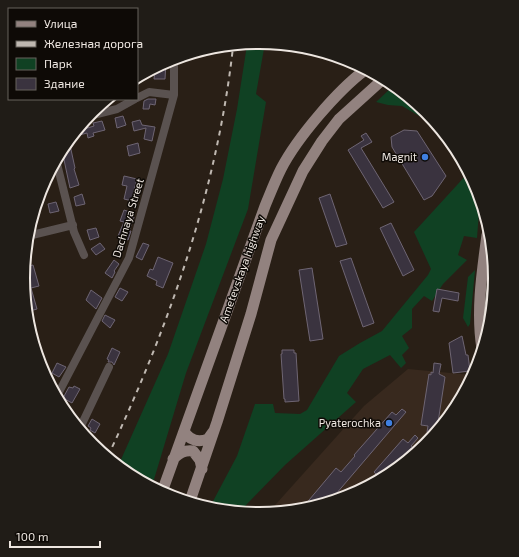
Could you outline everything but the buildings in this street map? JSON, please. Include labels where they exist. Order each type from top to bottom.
[{"type":"main road","name":"Ametevskaya highway","points":[[164,487],[265,206],[281,169],[321,113],[361,73]]},
{"type":"main road","name":"Ametevskaya highway","points":[[191,498],[215,430],[251,314],[271,240],[303,171],[322,141],[339,119],[379,83]]},
{"type":"main road","points":[[481,338],[479,304],[486,242]]},
{"type":"main road","points":[[184,431],[187,436],[194,440],[200,441],[208,439],[215,430]]},
{"type":"main road","points":[[173,460],[180,453],[185,451],[193,451],[200,460],[202,468]]},
{"type":"street","name":"Dachnaya Street","points":[[60,391],[129,258],[174,95],[174,65]]},
{"type":"street","points":[[138,98],[149,92],[174,95]]},
{"type":"street","points":[[100,113],[117,109],[134,100]]},
{"type":"street","points":[[58,169],[72,225],[84,255]]},
{"type":"street","points":[[34,235],[72,225]]},
{"type":"street","points":[[82,424],[109,367]]},
{"type":"shaded area","points":[[408,369],[468,375],[442,418],[422,441],[399,461],[374,477],[347,491],[304,504],[272,508],[364,406]]},
{"type":"green space","points":[[246,49],[264,49],[256,94],[266,102],[248,209],[186,373],[153,481],[120,461],[168,354],[206,244],[223,179],[237,109]]},
{"type":"green space","points":[[389,90],[411,106],[425,120],[402,106],[376,102]]},
{"type":"green space","points":[[465,177],[472,191],[479,212],[477,238],[464,236],[458,255],[467,260],[443,284],[432,301],[424,296],[412,309],[412,328],[402,336],[409,348],[402,355],[406,363],[401,368],[390,355],[363,369],[347,393],[356,402],[285,465],[246,505],[245,508],[212,503],[237,456],[255,404],[273,404],[275,413],[300,414],[307,410],[339,356],[382,331],[428,275],[431,269],[414,232]]},
{"type":"green space","points":[[475,270],[470,324],[468,327],[463,318],[468,277]]},
{"type":"tram line","points":[[485,323],[484,317],[489,271]]},
{"type":"railway","points":[[110,452],[151,358],[187,257],[203,205],[226,101],[233,51]]},
{"type":"place","name":"Magnit","points":[[425,157]]},
{"type":"place","name":"Pyaterochka","points":[[389,423]]}]
